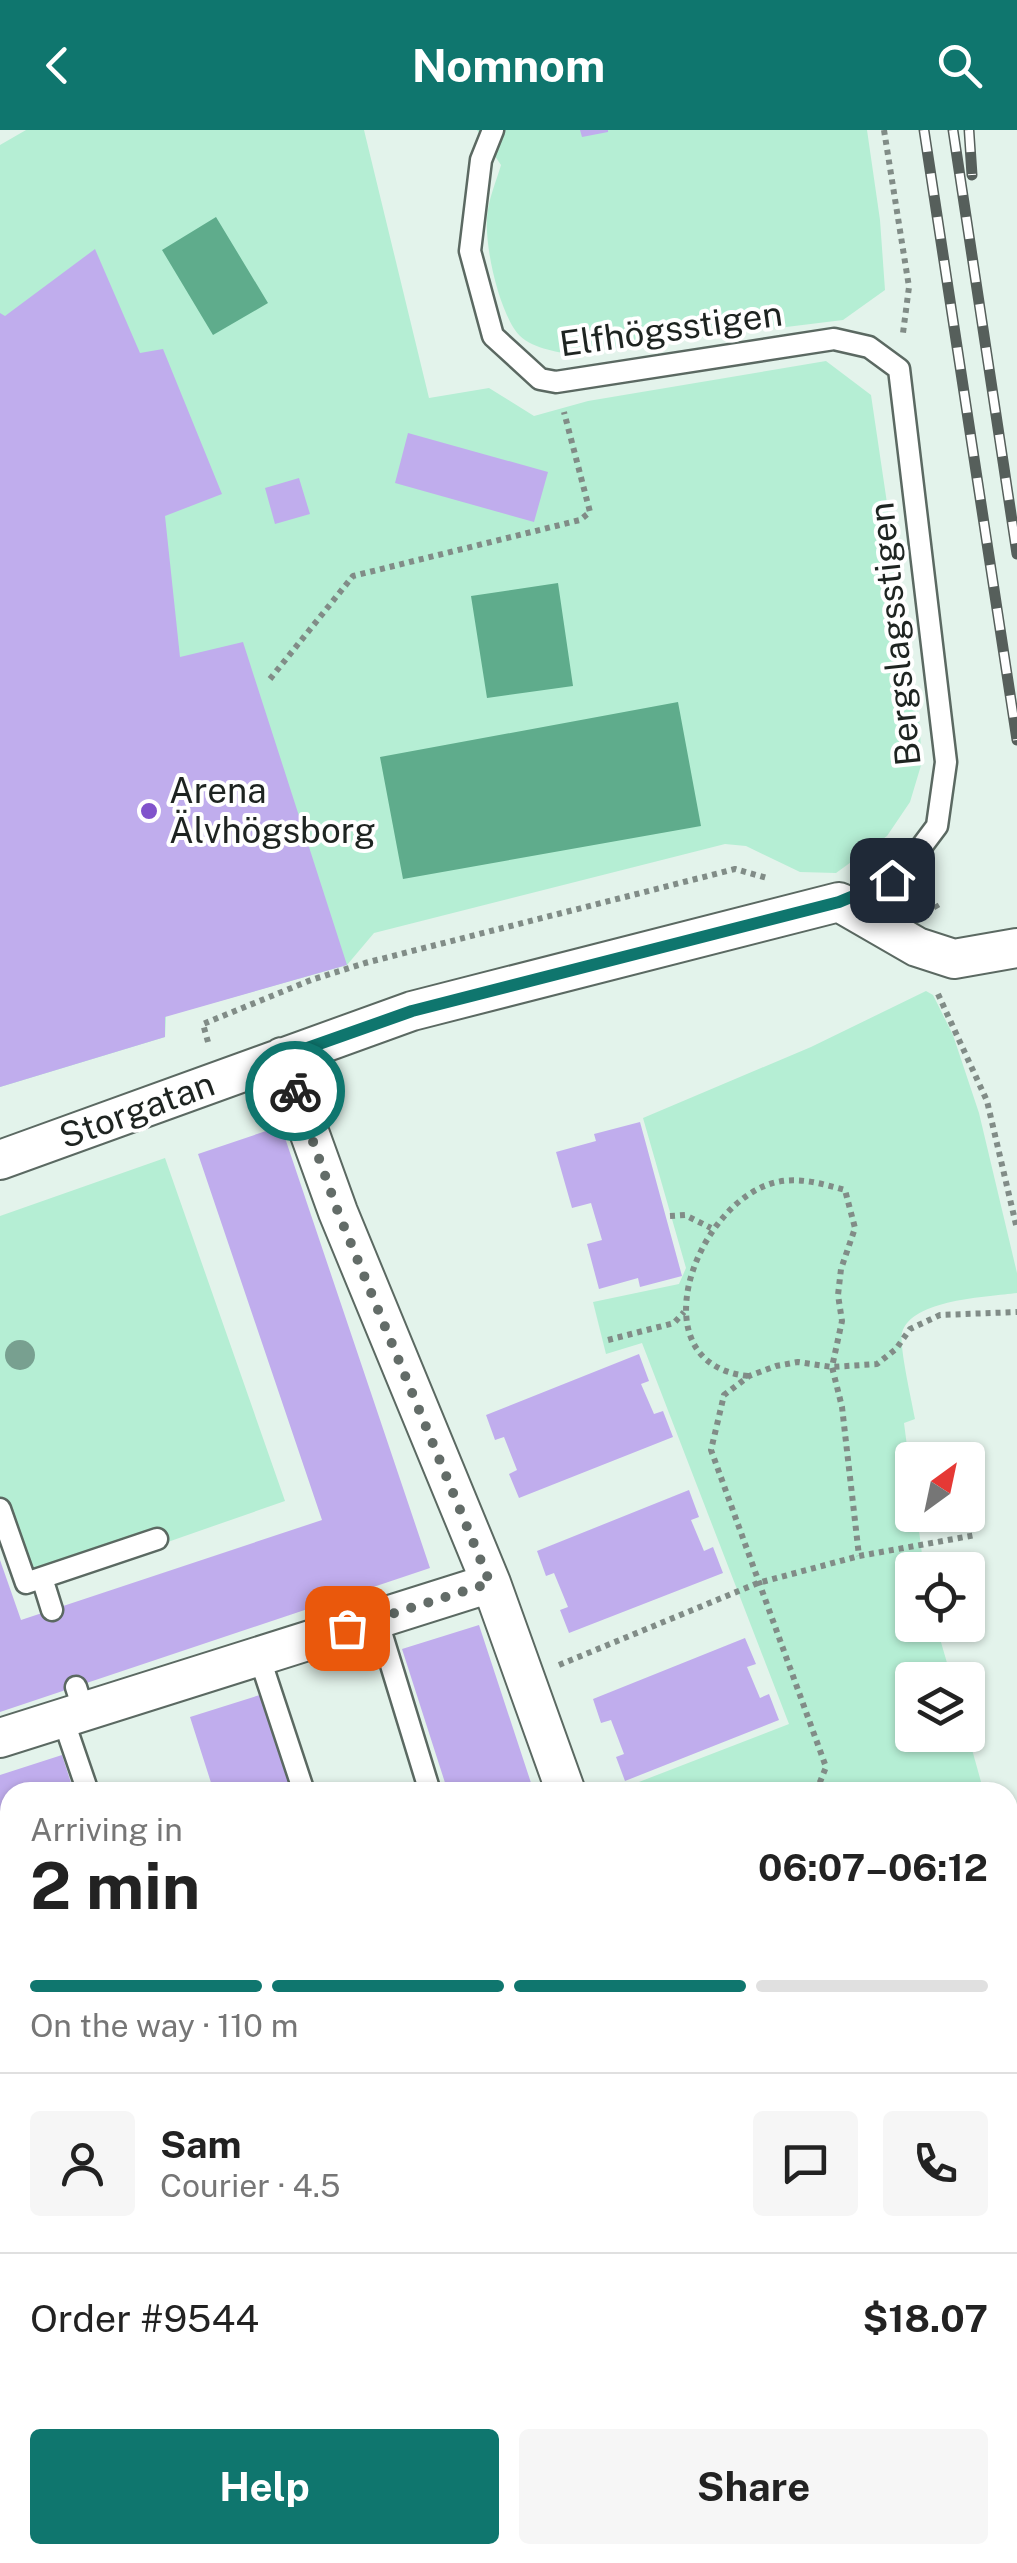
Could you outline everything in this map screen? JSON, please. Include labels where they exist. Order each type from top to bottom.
[{"type":"street","points":[[839,902],[917,947],[1017,948]]},
{"type":"street","name":"Storgatan","points":[[0,1160],[412,1011],[839,902]]},
{"type":"street","points":[[282,1057],[338,1212],[490,1583],[562,1782]]},
{"type":"street","points":[[0,1738],[74,1706],[258,1656],[490,1583]]},
{"type":"lane","name":"Elfhögsstigen","points":[[492,130],[481,160],[470,251],[493,336],[540,378],[556,382],[834,339],[869,347],[899,369]]},
{"type":"lane","name":"Bergslagsstigen","points":[[839,902],[892,880],[913,858],[937,826],[946,762],[899,369]]},
{"type":"lane","points":[[0,1509],[26,1584],[156,1538]]},
{"type":"lane","points":[[42,1578],[52,1610]]},
{"type":"lane","points":[[377,1619],[427,1782]]},
{"type":"lane","points":[[258,1656],[301,1782]]},
{"type":"lane","points":[[74,1706],[86,1782]]},
{"type":"path","points":[[884,130],[908,287],[899,369]]},
{"type":"path","points":[[270,678],[353,576],[580,520],[590,512],[556,382]]},
{"type":"path","points":[[913,858],[930,897],[954,928],[961,945],[938,993],[986,1101],[1017,1229]]},
{"type":"path","points":[[210,1048],[204,1024],[366,962],[735,869],[770,879]]},
{"type":"path","points":[[749,1376],[730,1374],[706,1357],[688,1337],[684,1312],[698,1255],[711,1228],[764,1187],[779,1182],[803,1180],[845,1190],[856,1228],[841,1269],[838,1295],[842,1322],[832,1367],[842,1407],[860,1556]]},
{"type":"path","points":[[670,1216],[684,1215],[711,1228]]},
{"type":"path","points":[[608,1340],[674,1323],[684,1312]]},
{"type":"path","points":[[820,1782],[826,1767],[711,1450],[724,1394],[749,1376],[798,1362],[832,1367],[876,1364],[896,1349],[910,1329],[940,1315],[1017,1312]]},
{"type":"path","points":[[525,1682],[594,1649],[758,1583],[860,1556],[976,1535]]},
{"type":"shaded area","points":[[26,130],[364,130],[429,398],[489,388],[534,416],[588,401],[826,361],[871,395],[922,762],[910,802],[887,836],[836,873],[800,872],[746,846],[725,844],[374,933],[347,965],[166,1016],[165,1037],[0,1087],[0,145]]},
{"type":"shaded area","points":[[477,130],[867,130],[885,290],[843,320],[570,354],[540,347],[515,330],[498,291],[488,245],[487,218],[501,165]]},
{"type":"shaded area","points":[[216,217],[268,303],[213,335],[162,250]]},
{"type":"shaded area","points":[[558,583],[573,686],[487,698],[471,596]]},
{"type":"shaded area","points":[[678,702],[701,826],[403,879],[380,757]]},
{"type":"shaded area","points":[[926,991],[933,995],[953,1035],[979,1113],[1017,1273],[1017,1293],[935,1306],[908,1322],[902,1333],[915,1419],[904,1423],[906,1442],[895,1442],[895,1532],[919,1532],[922,1552],[895,1552],[895,1642],[941,1642],[947,1662],[895,1662],[895,1752],[973,1752],[981,1782],[639,1782],[789,1724],[642,1343],[606,1354],[593,1302],[679,1284],[686,1268],[643,1118],[811,1047]]},
{"type":"shaded area","points":[[165,1158],[285,1501],[19,1594],[0,1540],[0,1216]]},
{"type":"building","points":[[580,130],[608,130],[608,132],[582,137]]},
{"type":"building","name":"Arena Älvhögsborg","points":[[95,249],[140,353],[163,349],[222,494],[165,516],[180,657],[243,642],[347,965],[165,1017],[165,1037],[0,1087],[0,313],[5,316]]},
{"type":"building","points":[[408,433],[548,472],[534,522],[395,483]]},
{"type":"building","points":[[299,478],[310,514],[275,524],[265,488]]},
{"type":"building","points":[[640,1122],[682,1276],[640,1287],[638,1278],[599,1289],[587,1244],[602,1240],[591,1203],[572,1208],[556,1152],[596,1141],[594,1134]]},
{"type":"building","points":[[281,1126],[430,1568],[0,1712],[0,1560],[21,1620],[322,1520],[198,1154]]},
{"type":"building","points":[[639,1354],[649,1381],[641,1384],[654,1414],[663,1411],[673,1437],[519,1498],[509,1474],[517,1470],[504,1437],[495,1440],[486,1415]]},
{"type":"building","points":[[689,1490],[699,1517],[691,1520],[704,1551],[713,1547],[723,1573],[569,1633],[560,1610],[568,1607],[554,1573],[546,1576],[537,1551]]},
{"type":"building","points":[[479,1625],[531,1782],[445,1782],[402,1649]]},
{"type":"building","points":[[745,1638],[756,1664],[747,1667],[760,1698],[769,1694],[779,1720],[625,1781],[616,1757],[624,1754],[611,1720],[601,1723],[593,1699]]},
{"type":"building","points":[[263,1694],[293,1782],[211,1782],[190,1717]]},
{"type":"building","points":[[62,1755],[71,1782],[0,1782],[0,1775]]},
{"type":"railway","points":[[924,130],[1017,740]]},
{"type":"railway","points":[[953,130],[1017,554]]},
{"type":"railway","points":[[969,130],[972,175]]},
{"type":"way so far","points":[[295,1091],[338,1212],[490,1583],[347,1628]]},
{"type":"place","name":"Arena Älvhögsborg","points":[[149,811]]},
{"type":"route","points":[[295,1091],[282,1057],[412,1011],[839,902],[892,880]]}]
